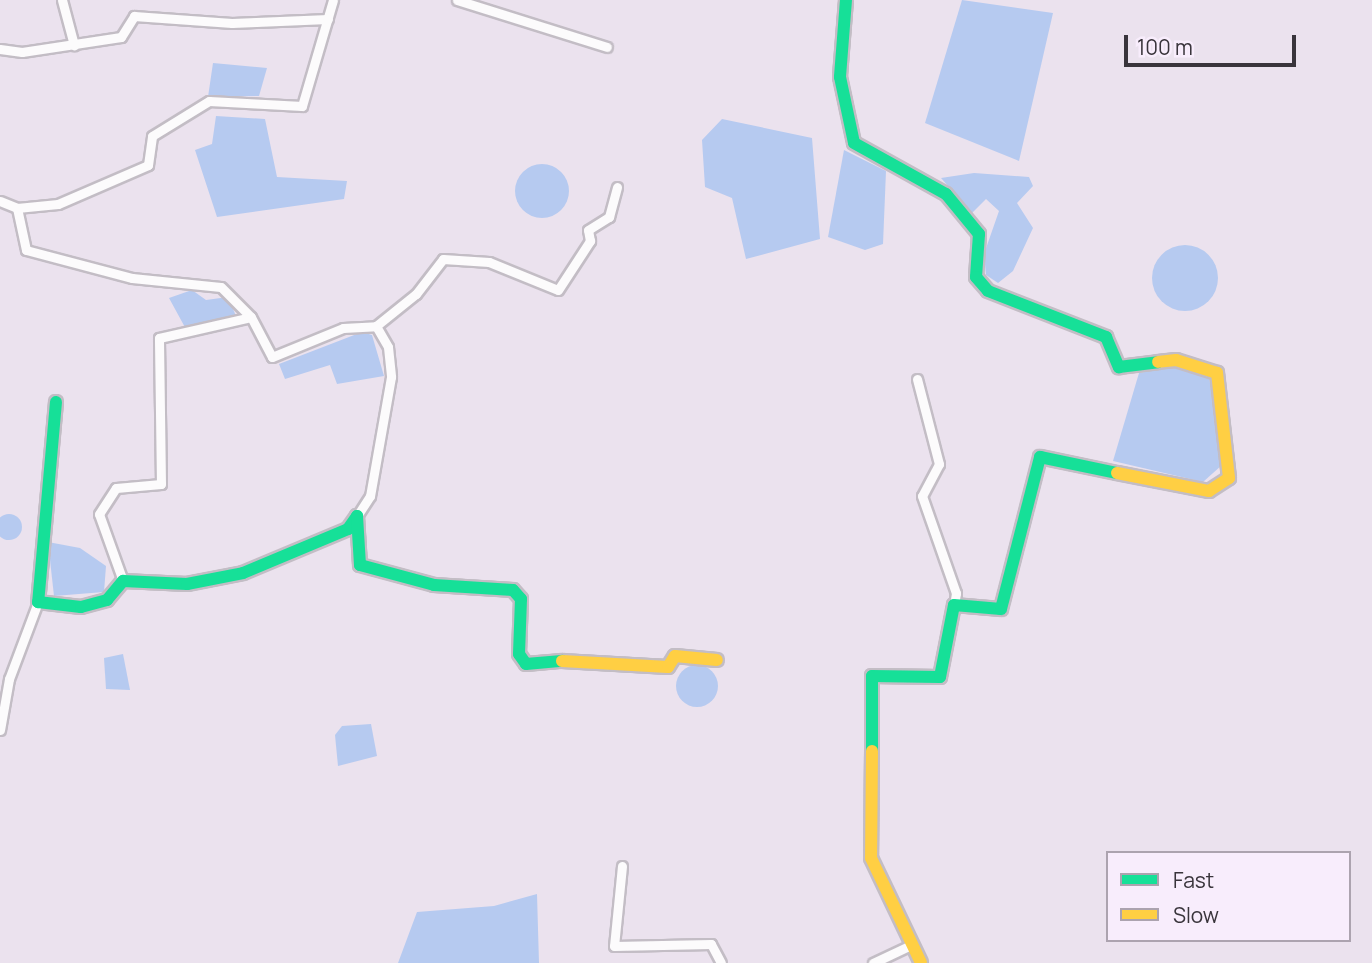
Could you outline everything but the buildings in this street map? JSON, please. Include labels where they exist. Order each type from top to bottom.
[{"type":"street","points":[[62,0],[74,44]]},
{"type":"street","points":[[0,201],[16,208],[58,204],[148,165],[152,136],[209,101],[302,106],[333,0]]},
{"type":"street","points":[[457,0],[607,47]]},
{"type":"street","points":[[846,0],[840,77],[853,143],[947,194],[979,234],[976,277],[988,291],[1106,337],[1119,367],[1177,360],[1217,373],[1226,421],[1229,478],[1209,491],[1040,457],[1002,609],[954,605]]},
{"type":"street","points":[[0,49],[74,44],[121,37],[134,16],[232,23],[328,19]]},
{"type":"street","points":[[16,208],[26,250],[132,278],[221,287],[251,317],[272,357],[317,335],[376,326],[416,295],[443,259],[489,262],[558,290],[590,241],[588,230],[609,216],[617,187]]},
{"type":"street","points":[[123,581],[99,514],[116,488],[161,484],[155,341],[251,317]]},
{"type":"street","points":[[123,581],[187,584],[243,573],[348,529],[370,496],[391,377],[388,347],[376,326]]},
{"type":"street","points":[[917,379],[939,464],[922,496],[956,593],[940,677],[872,676],[871,858],[920,963]]},
{"type":"street","points":[[0,730],[9,679],[38,602],[55,402]]},
{"type":"street","points":[[357,516],[360,565],[434,585],[513,590],[521,599],[519,654],[526,664],[592,658],[668,667],[675,656],[717,660]]},
{"type":"street","points":[[38,602],[81,607],[107,600],[123,581]]},
{"type":"street","points":[[622,866],[614,946],[711,944],[721,963]]},
{"type":"street","points":[[873,963],[912,944]]},
{"type":"water","points":[[962,0],[1053,13],[1019,161],[925,123]]},
{"type":"water","points":[[213,63],[267,68],[259,96],[208,97]]},
{"type":"water","points":[[216,116],[265,119],[277,177],[347,181],[344,199],[217,217],[195,150],[212,144]]},
{"type":"water","points":[[722,119],[812,138],[820,239],[746,259],[732,198],[705,187],[702,140]]},
{"type":"water","points":[[844,150],[886,171],[883,244],[865,250],[828,237]]},
{"type":"water","points":[[542,164],[561,172],[569,191],[561,210],[542,218],[523,210],[515,191],[523,172]]},
{"type":"water","points":[[974,173],[1029,177],[1033,186],[1017,203],[1033,228],[1013,271],[998,283],[986,275],[984,254],[999,211],[986,199],[972,213],[941,178]]},
{"type":"water","points":[[1179,245],[1191,245],[1203,250],[1213,260],[1218,278],[1216,291],[1203,306],[1191,311],[1179,311],[1167,306],[1157,296],[1152,284],[1152,272],[1157,260],[1167,250]]},
{"type":"water","points":[[192,290],[206,300],[228,297],[236,316],[187,331],[169,298]]},
{"type":"water","points":[[362,332],[372,335],[384,376],[337,384],[330,365],[285,379],[279,364]]},
{"type":"water","points":[[1171,367],[1209,376],[1222,465],[1203,482],[1113,461],[1139,373]]},
{"type":"water","points":[[14,515],[19,517],[19,537],[9,540],[-1,537],[-1,517]]},
{"type":"water","points":[[48,542],[80,548],[106,566],[104,592],[54,596]]},
{"type":"water","points":[[123,654],[130,690],[106,689],[104,658]]},
{"type":"water","points":[[697,665],[712,671],[718,686],[712,701],[697,707],[682,701],[676,686],[682,671]]},
{"type":"water","points":[[371,724],[377,756],[338,766],[335,735],[342,726]]},
{"type":"water","points":[[537,894],[539,963],[398,963],[417,912],[494,906]]},
{"type":"traffic: fast","points":[[846,0],[840,77],[854,143],[946,194],[979,234],[976,277],[988,291],[1106,337],[1119,367],[1158,362]]},
{"type":"traffic: fast","points":[[56,402],[38,602],[81,607],[107,600],[123,581],[187,584],[243,573],[348,529],[357,516],[360,565],[434,585],[513,590],[521,599],[519,654],[526,664],[562,661]]},
{"type":"traffic: fast","points":[[872,751],[872,676],[940,677],[954,605],[1001,609],[1040,457],[1117,473]]},
{"type":"traffic: slow","points":[[1117,473],[1209,491],[1229,478],[1217,373],[1176,360],[1158,362]]},
{"type":"traffic: slow","points":[[562,661],[668,667],[675,656],[717,660]]},
{"type":"traffic: slow","points":[[872,751],[871,858],[921,963]]}]
